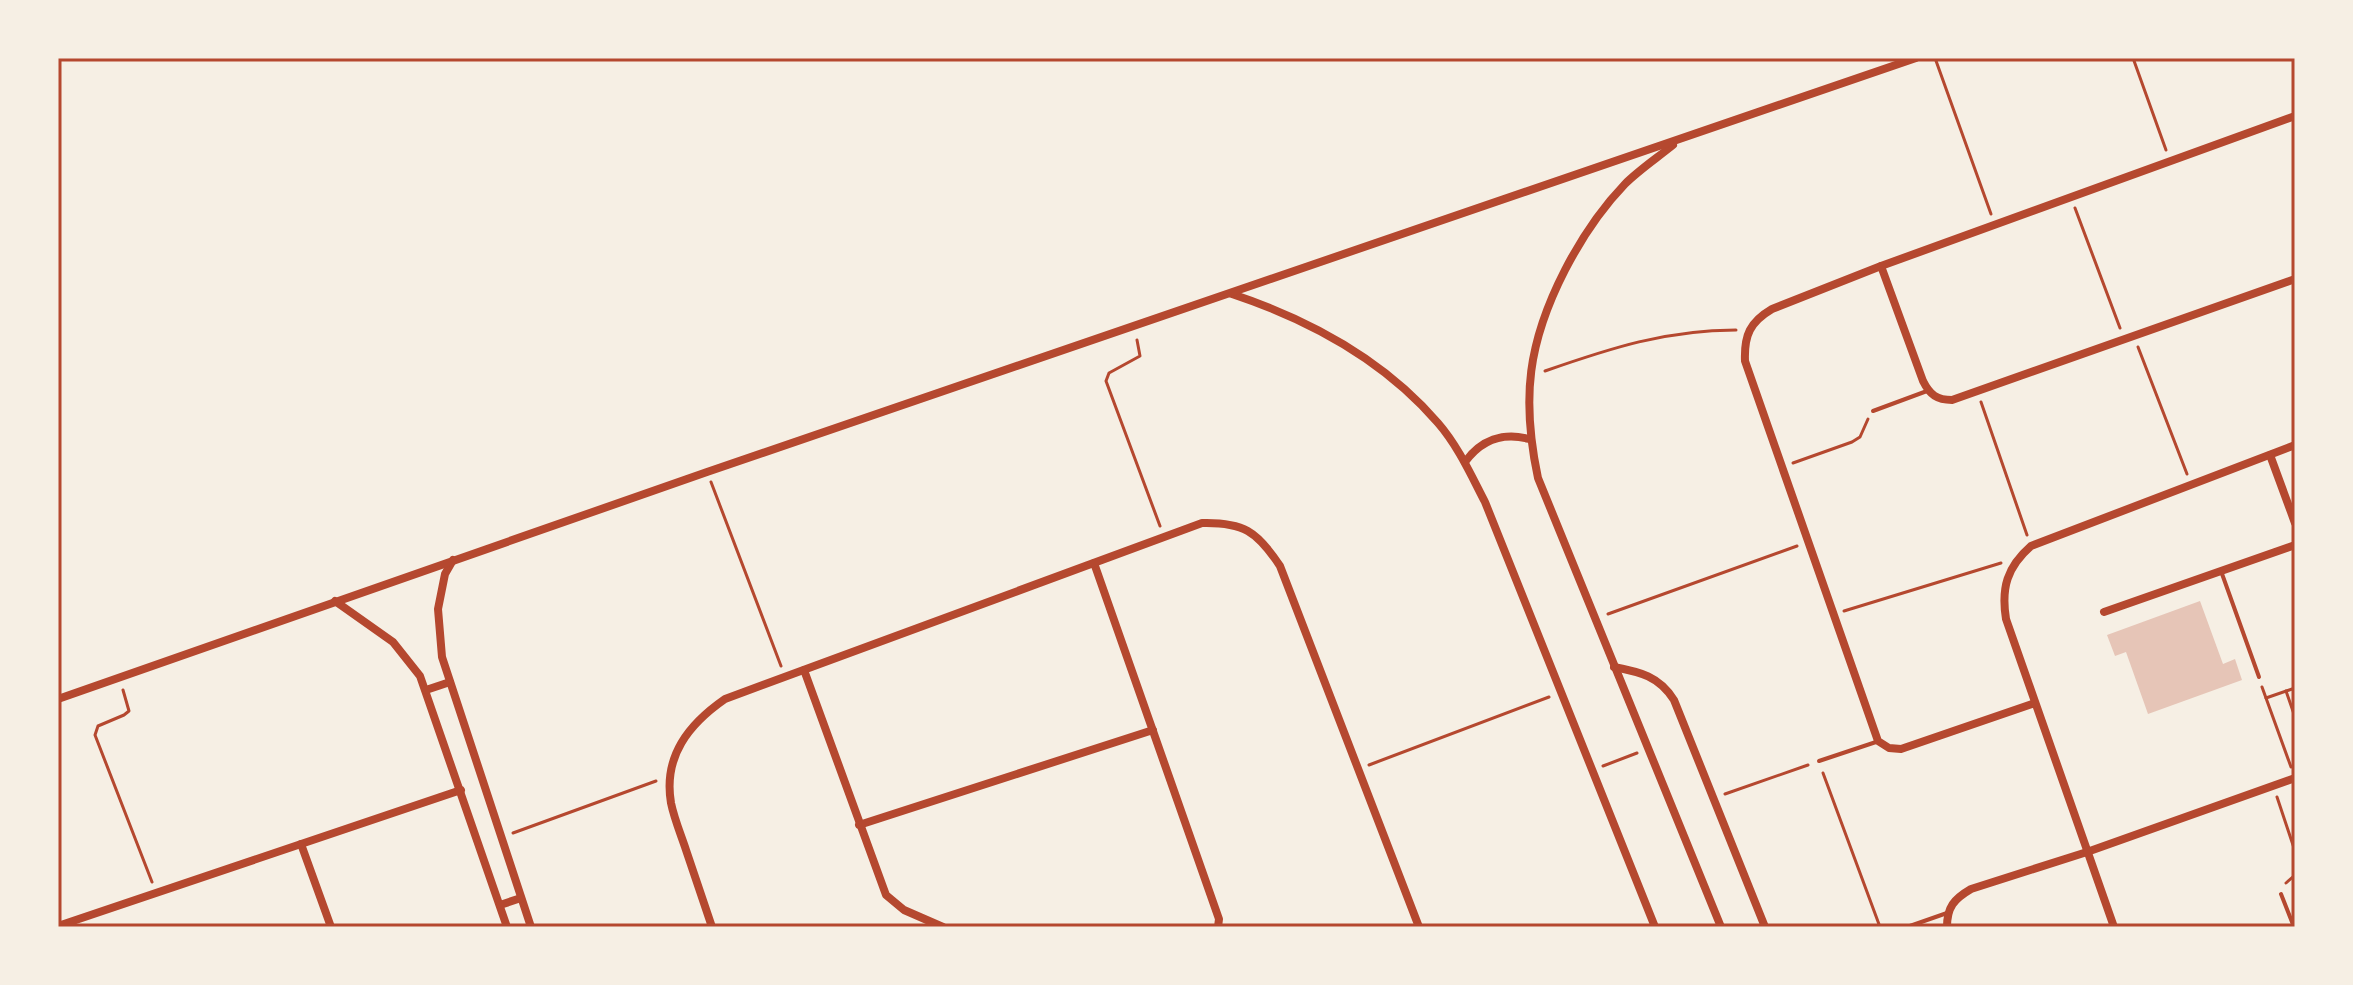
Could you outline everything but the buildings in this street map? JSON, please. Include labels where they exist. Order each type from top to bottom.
[{"type":"street","points":[[58,699],[707,472],[1916,58]]},
{"type":"street","points":[[2035,703],[1901,749],[1889,748],[1878,741],[1745,361],[1744,344],[1748,330],[1757,318],[1772,309],[1881,266],[2295,116]]},
{"type":"street","points":[[1678,140],[1625,184],[1582,238],[1537,335],[1529,376],[1529,439],[1538,478],[1721,927]]},
{"type":"street","points":[[1881,266],[1928,391],[1935,397],[1952,400],[2295,279]]},
{"type":"street","points":[[1231,294],[1283,311],[1335,339],[1385,372],[1440,424],[1465,462],[1485,502],[1655,927]]},
{"type":"street","points":[[1465,462],[1479,446],[1498,437],[1529,439]]},
{"type":"street","points":[[2114,927],[2006,619],[2003,597],[2007,576],[2018,558],[2031,546],[2295,445]]},
{"type":"street","points":[[2270,455],[2295,523]]},
{"type":"street","points":[[712,927],[671,802],[671,775],[677,751],[686,734],[702,716],[725,699],[1202,523],[1227,522],[1249,531],[1267,546],[1280,566],[1419,927]]},
{"type":"street","points":[[2104,612],[2295,545]]},
{"type":"street","points":[[453,560],[441,591],[437,626],[442,657],[531,927]]},
{"type":"street","points":[[1094,563],[1219,919],[1218,927]]},
{"type":"street","points":[[335,601],[393,642],[408,659],[426,690],[507,927]]},
{"type":"street","points":[[1614,667],[1652,677],[1668,691],[1765,927]]},
{"type":"street","points":[[804,670],[886,895],[904,910],[943,927]]},
{"type":"street","points":[[426,690],[450,682]]},
{"type":"street","points":[[859,825],[1153,730]]},
{"type":"street","points":[[1947,927],[1947,913],[1956,898],[1971,889],[2087,852],[2295,778]]},
{"type":"street","points":[[58,926],[461,790]]},
{"type":"street","points":[[301,844],[331,927]]},
{"type":"street","points":[[500,905],[521,898]]},
{"type":"lane","points":[[1873,411],[1928,391]]},
{"type":"lane","points":[[2221,571],[2259,677]]},
{"type":"lane","points":[[1819,761],[1878,741]]},
{"type":"lane","points":[[2281,894],[2294,927]]},
{"type":"lane","points":[[1907,927],[1947,913]]},
{"type":"path","points":[[1935,58],[1995,225]]},
{"type":"path","points":[[2133,58],[2170,161]]},
{"type":"path","points":[[2071,197],[2124,340]]},
{"type":"path","points":[[1132,327],[1140,356],[1109,373],[1106,381],[1164,538]]},
{"type":"path","points":[[1529,376],[1639,340],[1695,331],[1748,330]]},
{"type":"path","points":[[2134,336],[2191,485]]},
{"type":"path","points":[[1977,391],[2031,546]]},
{"type":"path","points":[[1782,467],[1860,437],[1873,411]]},
{"type":"path","points":[[707,472],[785,677]]},
{"type":"path","points":[[1594,619],[1808,542]]},
{"type":"path","points":[[1833,615],[2018,558]]},
{"type":"path","points":[[119,677],[129,711],[98,726],[95,735],[156,893]]},
{"type":"path","points":[[2259,677],[2295,778]]},
{"type":"path","points":[[2266,698],[2295,688]]},
{"type":"path","points":[[2286,691],[2295,717]]},
{"type":"path","points":[[1358,769],[1561,692]]},
{"type":"path","points":[[1592,770],[1648,750]]},
{"type":"path","points":[[1713,798],[1819,761],[1880,927]]},
{"type":"path","points":[[502,837],[671,775]]},
{"type":"path","points":[[2273,785],[2295,851]]}]
